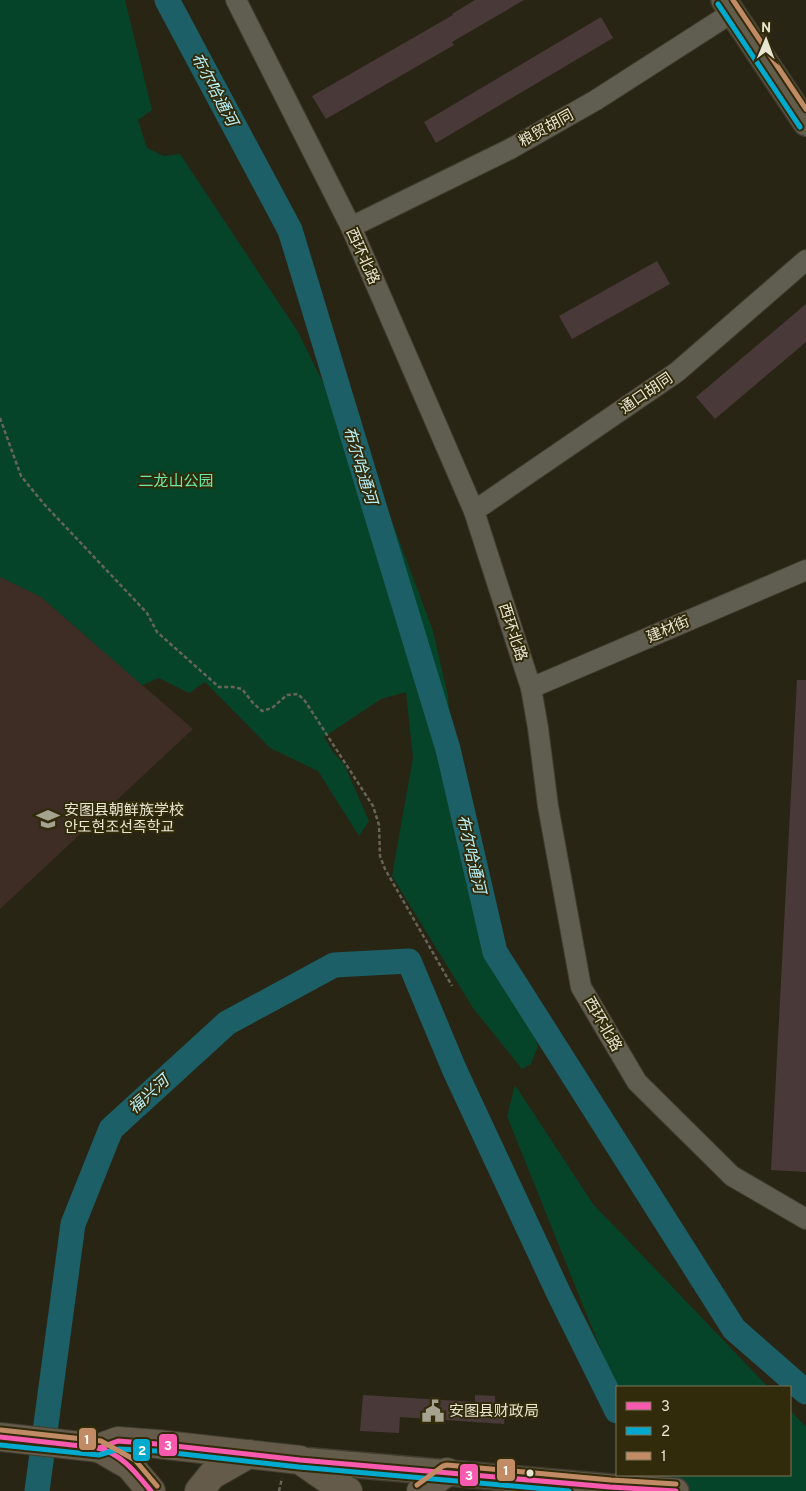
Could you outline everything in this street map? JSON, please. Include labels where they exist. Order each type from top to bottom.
[{"type":"highway","points":[[5,1438],[99,1448],[130,1466],[151,1491]]},
{"type":"highway","points":[[99,1448],[118,1441],[300,1460],[348,1491]]},
{"type":"highway","points":[[199,1491],[212,1475],[249,1454]]},
{"type":"highway","points":[[422,1491],[447,1472]]},
{"type":"main road","points":[[728,6],[806,123]]},
{"type":"main road","points":[[300,1460],[676,1491]]},
{"type":"street","name":"西环北路","points":[[236,0],[351,227],[474,511],[530,688],[538,728],[548,806],[581,987],[637,1082],[732,1176],[806,1219]]},
{"type":"street","name":"粮贸胡同","points":[[351,227],[510,148],[588,105],[728,6]]},
{"type":"street","name":"通口胡同","points":[[474,511],[677,372],[806,260]]},
{"type":"street","name":"建材街","points":[[530,688],[806,570]]},
{"type":"path","points":[[0,418],[21,476],[44,504],[148,613],[157,632],[219,687],[242,689],[253,704],[262,711],[272,708],[286,695],[298,694],[305,701],[373,806],[379,825],[380,856],[385,869],[452,986]]},
{"type":"shaded area","name":"安图县朝鲜族学校 안도현조선족학교","points":[[0,577],[41,597],[193,729],[0,909]]},
{"type":"green space","name":"二龙山公园","points":[[0,0],[125,0],[152,110],[138,120],[147,148],[164,156],[180,154],[298,332],[393,524],[433,631],[448,696],[458,834],[462,850],[538,1046],[531,1064],[522,1069],[473,1008],[392,876],[413,758],[406,692],[381,699],[324,737],[333,752],[344,764],[369,821],[359,836],[318,771],[270,748],[205,682],[189,693],[159,678],[142,685],[41,597],[0,577]]},
{"type":"green space","points":[[515,1085],[593,1204],[767,1386],[616,1386],[616,1388],[507,1116]]},
{"type":"green space","points":[[791,1411],[806,1427],[806,1491],[663,1491],[656,1476],[791,1476]]},
{"type":"building","points":[[475,0],[524,0],[452,42],[454,45],[326,119],[312,96],[453,15]]},
{"type":"building","points":[[601,17],[613,38],[436,143],[424,122]]},
{"type":"building","points":[[657,261],[670,284],[572,339],[559,316]]},
{"type":"building","points":[[806,304],[806,342],[715,419],[696,397]]},
{"type":"building","points":[[797,680],[806,680],[806,1172],[771,1170]]},
{"type":"building","name":"安图县财政局","points":[[363,1395],[475,1402],[475,1395],[495,1396],[495,1404],[506,1405],[504,1424],[400,1417],[399,1433],[360,1431]]},
{"type":"waterway","name":"布尔哈通河","points":[[167,0],[290,230],[448,749],[495,952],[734,1329],[806,1392]]},
{"type":"waterway","name":"福兴河","points":[[37,1491],[73,1224],[111,1129],[227,1023],[334,965],[409,961],[455,1071],[559,1294],[616,1409]]},
{"type":"transit line","name":"1","points":[[733,0],[806,109]]},
{"type":"transit line","name":"2","points":[[718,4],[800,127]]},
{"type":"transit line","name":"1","points":[[1,1430],[101,1441],[135,1460],[157,1486]]},
{"type":"transit line","name":"3","points":[[0,1437],[99,1448],[118,1441],[157,1444],[300,1460],[676,1491]]},
{"type":"transit line","name":"2","points":[[0,1445],[99,1455],[119,1449],[156,1451],[299,1467],[569,1491]]},
{"type":"transit line","name":"3","points":[[78,1445],[96,1447],[121,1459],[151,1491]]},
{"type":"transit line","name":"1","points":[[417,1485],[447,1465],[676,1484]]},
{"type":"place","name":"安图县朝鲜族学校 안도현조선족학교","points":[[48,819]]},
{"type":"place","name":"安图县财政局","points":[[433,1411]]}]
